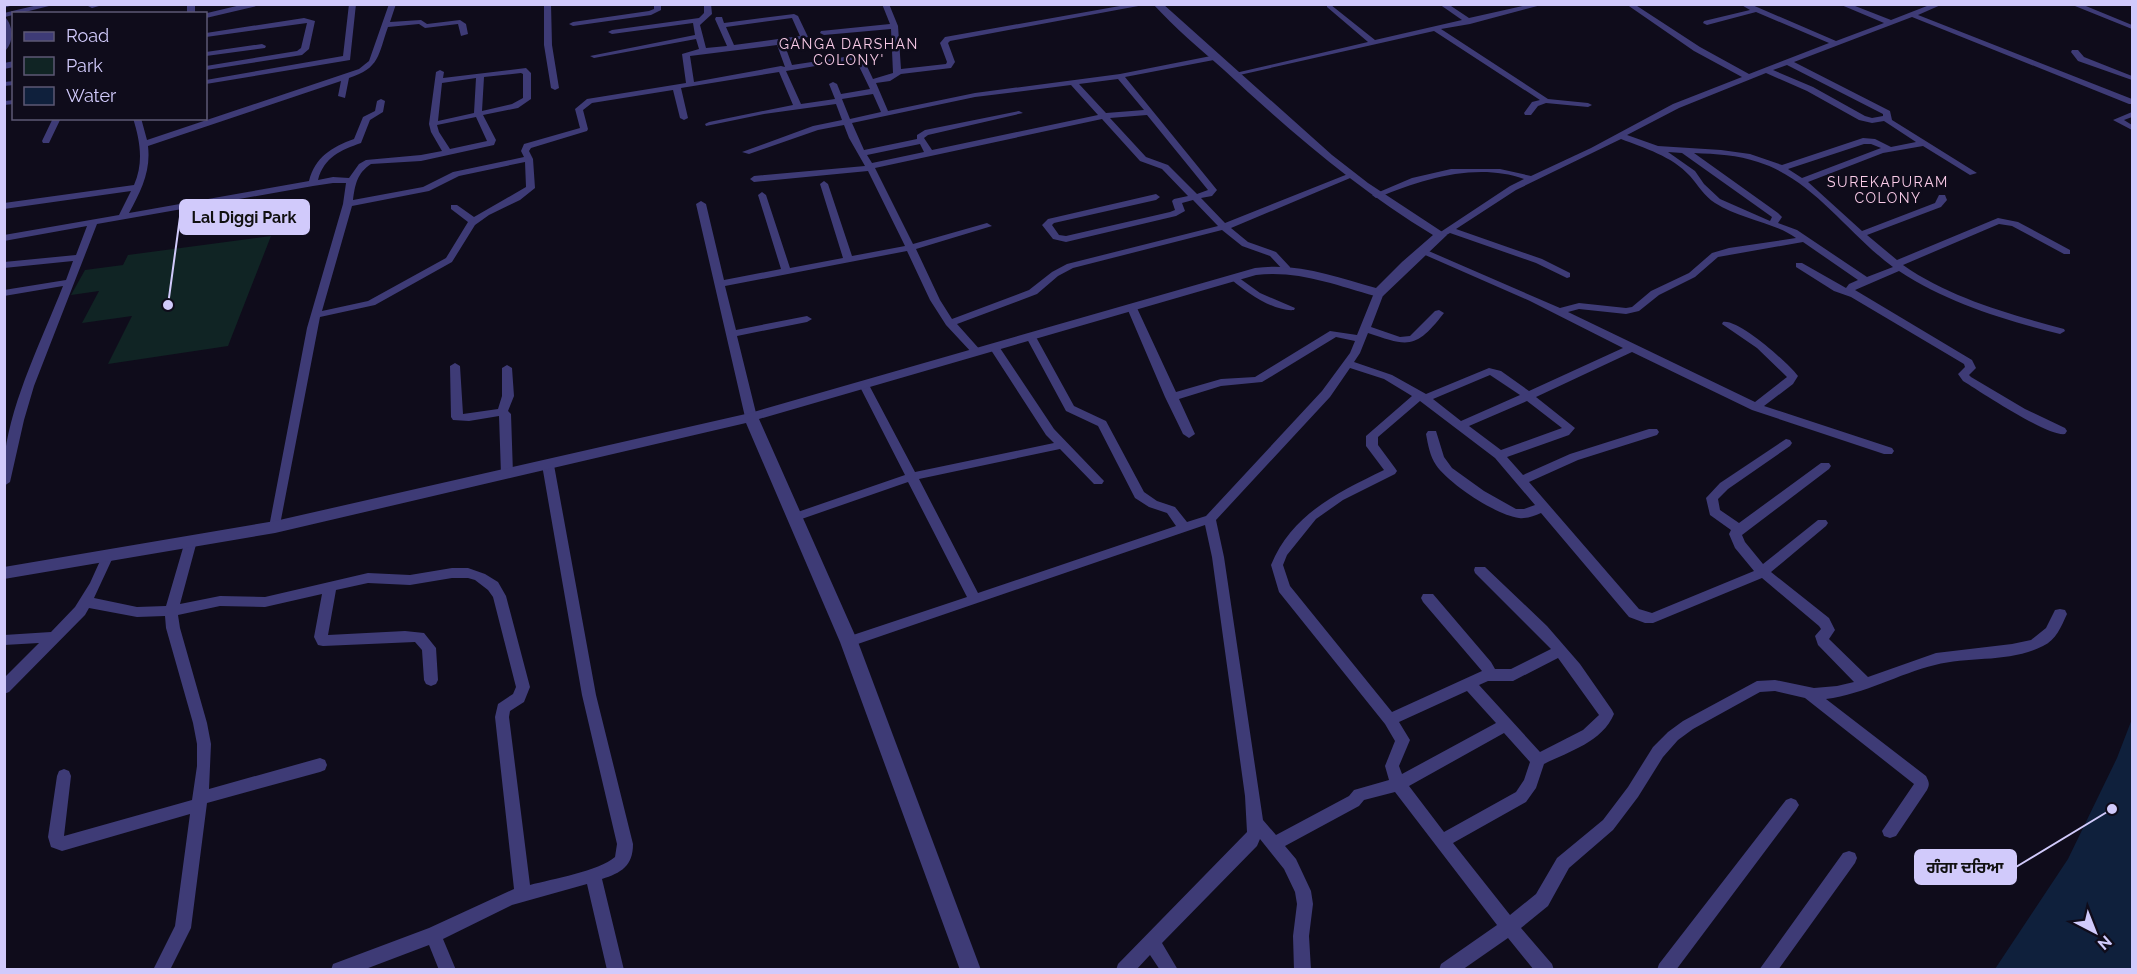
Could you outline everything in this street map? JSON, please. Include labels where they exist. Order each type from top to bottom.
[{"type":"street","points":[[4,6],[13,4]]},
{"type":"street","points":[[23,12],[54,4]]},
{"type":"street","points":[[92,6],[104,4]]},
{"type":"street","points":[[207,15],[261,4]]},
{"type":"street","points":[[207,82],[347,58],[353,4]]},
{"type":"street","points":[[145,144],[362,71],[372,62],[393,4]]},
{"type":"street","points":[[547,4],[548,45],[555,88]]},
{"type":"street","points":[[573,24],[651,13],[657,10],[658,4]]},
{"type":"street","points":[[703,51],[696,24],[703,18],[707,4]]},
{"type":"street","points":[[885,4],[894,26],[896,72]]},
{"type":"street","points":[[871,82],[891,77],[896,72],[942,68],[951,64],[944,43],[948,39],[1146,4]]},
{"type":"street","points":[[1157,4],[1235,75],[1376,195],[1445,232],[1539,261],[1568,275]]},
{"type":"street","points":[[1442,4],[1470,22]]},
{"type":"street","points":[[1500,4],[1510,12]]},
{"type":"street","points":[[1235,75],[1542,4]]},
{"type":"street","points":[[1629,4],[1697,49],[1748,77]]},
{"type":"street","points":[[1743,4],[1837,44]]},
{"type":"street","points":[[1842,4],[1891,23]]},
{"type":"street","points":[[849,642],[1210,519],[1326,394],[1348,363],[1379,293],[1421,251],[1445,232],[1503,194],[1621,136],[1676,106],[1767,69],[1941,4]]},
{"type":"street","points":[[2073,4],[2133,27]]},
{"type":"street","points":[[1329,6],[1374,44]]},
{"type":"street","points":[[1707,23],[1757,10]]},
{"type":"street","points":[[1913,15],[2133,102]]},
{"type":"street","points":[[690,84],[686,54],[804,37],[794,16],[723,25]]},
{"type":"street","points":[[4,17],[11,27],[11,37],[5,50]]},
{"type":"street","points":[[612,32],[703,18],[719,19],[732,48]]},
{"type":"street","points":[[207,35],[304,20],[311,21],[304,51],[207,68]]},
{"type":"street","points":[[385,25],[421,22],[423,26],[428,26],[460,22],[464,34]]},
{"type":"street","points":[[259,60],[266,26]]},
{"type":"street","points":[[824,33],[894,26]]},
{"type":"street","points":[[1436,29],[1546,101]]},
{"type":"street","points":[[594,56],[699,36]]},
{"type":"street","points":[[780,42],[785,68],[798,107]]},
{"type":"street","points":[[207,54],[262,46]]},
{"type":"street","points":[[2075,52],[2081,59],[2133,78]]},
{"type":"street","points":[[746,152],[806,131],[992,91],[1120,76],[1216,57]]},
{"type":"street","points":[[316,315],[372,303],[441,265],[454,254],[466,230],[474,222],[531,188],[529,159],[525,151],[527,146],[584,129],[579,109],[584,103],[855,58],[860,60],[886,114]]},
{"type":"street","points":[[1788,62],[1887,113],[1888,121],[1973,173]]},
{"type":"street","points":[[1767,69],[1866,120],[1886,118]]},
{"type":"street","points":[[433,124],[515,106],[527,99],[525,71],[440,76],[433,124],[435,132],[448,153]]},
{"type":"street","points":[[274,527],[316,315],[348,204],[351,181],[362,166],[369,162],[421,158],[493,142],[478,114],[480,75]]},
{"type":"street","points":[[1120,76],[1213,190],[1209,194],[1177,201],[1180,211],[1173,214],[1066,239],[1056,237],[1047,225],[1051,221],[1156,197]]},
{"type":"street","points":[[342,96],[345,77]]},
{"type":"street","points":[[1073,82],[1143,159],[1165,167],[1224,227],[1245,244],[1273,254],[1287,268]]},
{"type":"street","points":[[833,84],[846,122],[882,188],[908,248],[935,300],[950,323],[976,352]]},
{"type":"street","points":[[676,86],[684,118]]},
{"type":"street","points":[[708,124],[875,91]]},
{"type":"street","points":[[313,183],[319,162],[339,148],[358,141],[365,122],[379,112],[381,101]]},
{"type":"street","points":[[1528,113],[1535,104],[1546,101],[1588,105]]},
{"type":"street","points":[[754,179],[870,167],[1104,116],[1149,112]]},
{"type":"street","points":[[929,153],[920,137],[925,133],[1019,113]]},
{"type":"street","points":[[2133,114],[2117,119],[2133,128]]},
{"type":"street","points":[[46,141],[56,120]]},
{"type":"street","points":[[122,218],[138,187],[146,158],[145,144],[138,120]]},
{"type":"street","points":[[1621,136],[1658,148],[1747,156],[1781,168],[1819,193],[1899,266],[1932,286],[1998,314],[2060,331]]},
{"type":"street","points":[[862,153],[921,141]]},
{"type":"street","points":[[1781,168],[1863,141],[1872,141],[1889,149]]},
{"type":"street","points":[[1802,181],[1889,149],[1924,143]]},
{"type":"street","points":[[1658,148],[1692,173],[1701,186],[1717,201],[1736,211],[1794,232],[1866,281]]},
{"type":"street","points":[[1684,150],[1775,215],[1777,217],[1773,224]]},
{"type":"street","points":[[348,204],[426,189],[456,174],[529,159]]},
{"type":"street","points":[[1376,195],[1424,176],[1450,171],[1506,170],[1531,179]]},
{"type":"street","points":[[950,323],[1033,292],[1055,274],[1070,266],[1224,227],[1352,176]]},
{"type":"street","points":[[4,238],[313,183],[344,179],[351,181]]},
{"type":"street","points":[[824,184],[848,258]]},
{"type":"street","points":[[4,206],[138,187]]},
{"type":"street","points":[[762,195],[786,271]]},
{"type":"street","points":[[1862,234],[1938,205],[1942,197]]},
{"type":"street","points":[[701,204],[751,417],[793,518],[849,642],[971,969]]},
{"type":"street","points":[[454,207],[474,222]]},
{"type":"street","points":[[1853,294],[1850,288],[1998,221],[2015,224],[2067,252]]},
{"type":"street","points":[[4,482],[18,420],[29,386],[93,223]]},
{"type":"street","points":[[720,285],[908,248],[987,226]]},
{"type":"street","points":[[1560,312],[1579,306],[1626,311],[1635,309],[1655,293],[1692,275],[1715,255],[1805,239]]},
{"type":"street","points":[[1421,251],[1501,284],[1756,406],[1888,452]]},
{"type":"street","points":[[4,265],[80,257]]},
{"type":"street","points":[[1799,265],[1838,290],[1853,294],[1968,363],[1971,368],[1963,374],[1967,379],[2021,412],[2061,431]]},
{"type":"street","points":[[4,573],[274,527],[751,417],[1255,272],[1287,268],[1379,293]]},
{"type":"street","points":[[1235,278],[1256,295],[1290,308]]},
{"type":"street","points":[[4,293],[70,282]]},
{"type":"street","points":[[1132,308],[1188,434]]},
{"type":"street","points":[[1171,397],[1227,382],[1258,380],[1334,333],[1363,333],[1404,341],[1412,340],[1418,338],[1439,313]]},
{"type":"street","points":[[732,334],[807,319]]},
{"type":"street","points":[[1727,324],[1761,346],[1792,376],[1789,382],[1756,406]]},
{"type":"street","points":[[1031,337],[1070,408],[1078,415],[1097,420],[1101,424],[1140,495],[1153,504],[1171,510],[1185,528]]},
{"type":"street","points":[[994,347],[1040,418],[1062,445],[1098,481]]},
{"type":"street","points":[[1461,425],[1632,348]]},
{"type":"street","points":[[1348,363],[1388,377],[1423,396],[1499,455],[1634,613],[1645,618],[1653,618],[1763,572],[1822,523]]},
{"type":"street","points":[[455,366],[457,417],[466,418],[502,412]]},
{"type":"street","points":[[502,412],[508,396],[507,368]]},
{"type":"street","points":[[1499,455],[1566,432],[1569,428],[1497,373],[1488,370],[1423,396],[1372,436],[1372,446],[1391,471],[1339,497],[1312,516],[1282,553],[1277,565],[1284,588],[1390,720],[1403,740],[1392,766],[1398,784],[1509,927],[1546,969]]},
{"type":"street","points":[[864,385],[975,599]]},
{"type":"street","points":[[502,412],[506,417],[507,474]]},
{"type":"street","points":[[4,423],[18,420]]},
{"type":"street","points":[[1521,481],[1574,457],[1653,432]]},
{"type":"street","points":[[1432,434],[1436,455],[1450,474],[1462,483],[1511,512],[1525,514],[1543,507]]},
{"type":"street","points":[[1739,529],[1714,512],[1711,505],[1712,498],[1724,486],[1786,443]]},
{"type":"street","points":[[793,518],[911,477],[1062,445]]},
{"type":"street","points":[[339,969],[433,935],[509,898],[615,867],[623,861],[626,855],[589,694],[548,465]]},
{"type":"street","points":[[1825,466],[1739,529],[1735,537],[1763,572],[1824,622],[1828,630],[1822,636],[1823,641],[1864,683]]},
{"type":"street","points":[[1124,969],[1251,841],[1256,832],[1222,580],[1210,519]]},
{"type":"street","points":[[161,969],[183,928],[200,801],[204,744],[173,628],[171,610],[191,541]]},
{"type":"street","points":[[4,688],[86,602],[108,555]]},
{"type":"street","points":[[1442,841],[1521,797],[1531,783],[1538,760],[1598,729],[1606,720],[1607,714],[1604,707],[1542,630],[1480,570]]},
{"type":"street","points":[[86,602],[137,612],[171,610],[220,601],[265,602],[368,578],[410,580],[468,573],[480,577],[492,586],[499,596],[523,687],[519,698],[503,708],[502,717],[524,894]]},
{"type":"street","points":[[330,586],[322,641],[419,637],[429,648],[431,680]]},
{"type":"street","points":[[1428,598],[1486,666],[1487,675]]},
{"type":"street","points":[[1810,695],[1834,693],[1936,659],[2036,643],[2052,634],[2060,614]]},
{"type":"street","points":[[4,640],[56,636]]},
{"type":"street","points":[[1390,720],[1487,675],[1514,675],[1560,651]]},
{"type":"street","points":[[1468,684],[1538,760]]},
{"type":"street","points":[[1447,969],[1509,927],[1542,900],[1563,863],[1608,825],[1633,792],[1658,752],[1680,730],[1756,687],[1768,684],[1786,686],[1810,695],[1921,781],[1922,785],[1890,831]]},
{"type":"street","points":[[1275,844],[1354,801],[1359,795],[1398,784],[1506,725]]},
{"type":"street","points":[[64,776],[56,837],[57,842],[62,844],[320,765]]},
{"type":"street","points":[[1665,969],[1791,805]]},
{"type":"street","points":[[1256,823],[1275,844],[1298,878],[1303,891],[1305,904],[1301,936],[1303,969]]},
{"type":"street","points":[[1767,969],[1849,858]]},
{"type":"street","points":[[593,875],[616,969]]},
{"type":"street","points":[[433,935],[448,969]]},
{"type":"street","points":[[1151,941],[1170,969]]},
{"type":"green space","points":[[271,236],[228,346],[108,364],[132,316],[82,323],[99,291],[71,295],[85,270],[123,265],[128,255]]},
{"type":"water","points":[[2132,719],[2132,969],[1995,969],[2068,859],[2117,758]]},
{"type":"place","name":"Lal Diggi Park","points":[[168,305]]},
{"type":"place","name":"ਗੰਗਾ ਦਰਿਆ","points":[[2112,809]]},
{"type":"district","name":"GANGA DARSHAN COLONY'","points":[[849,52]]},
{"type":"district","name":"SUREKAPURAM COLONY","points":[[1888,190]]}]
